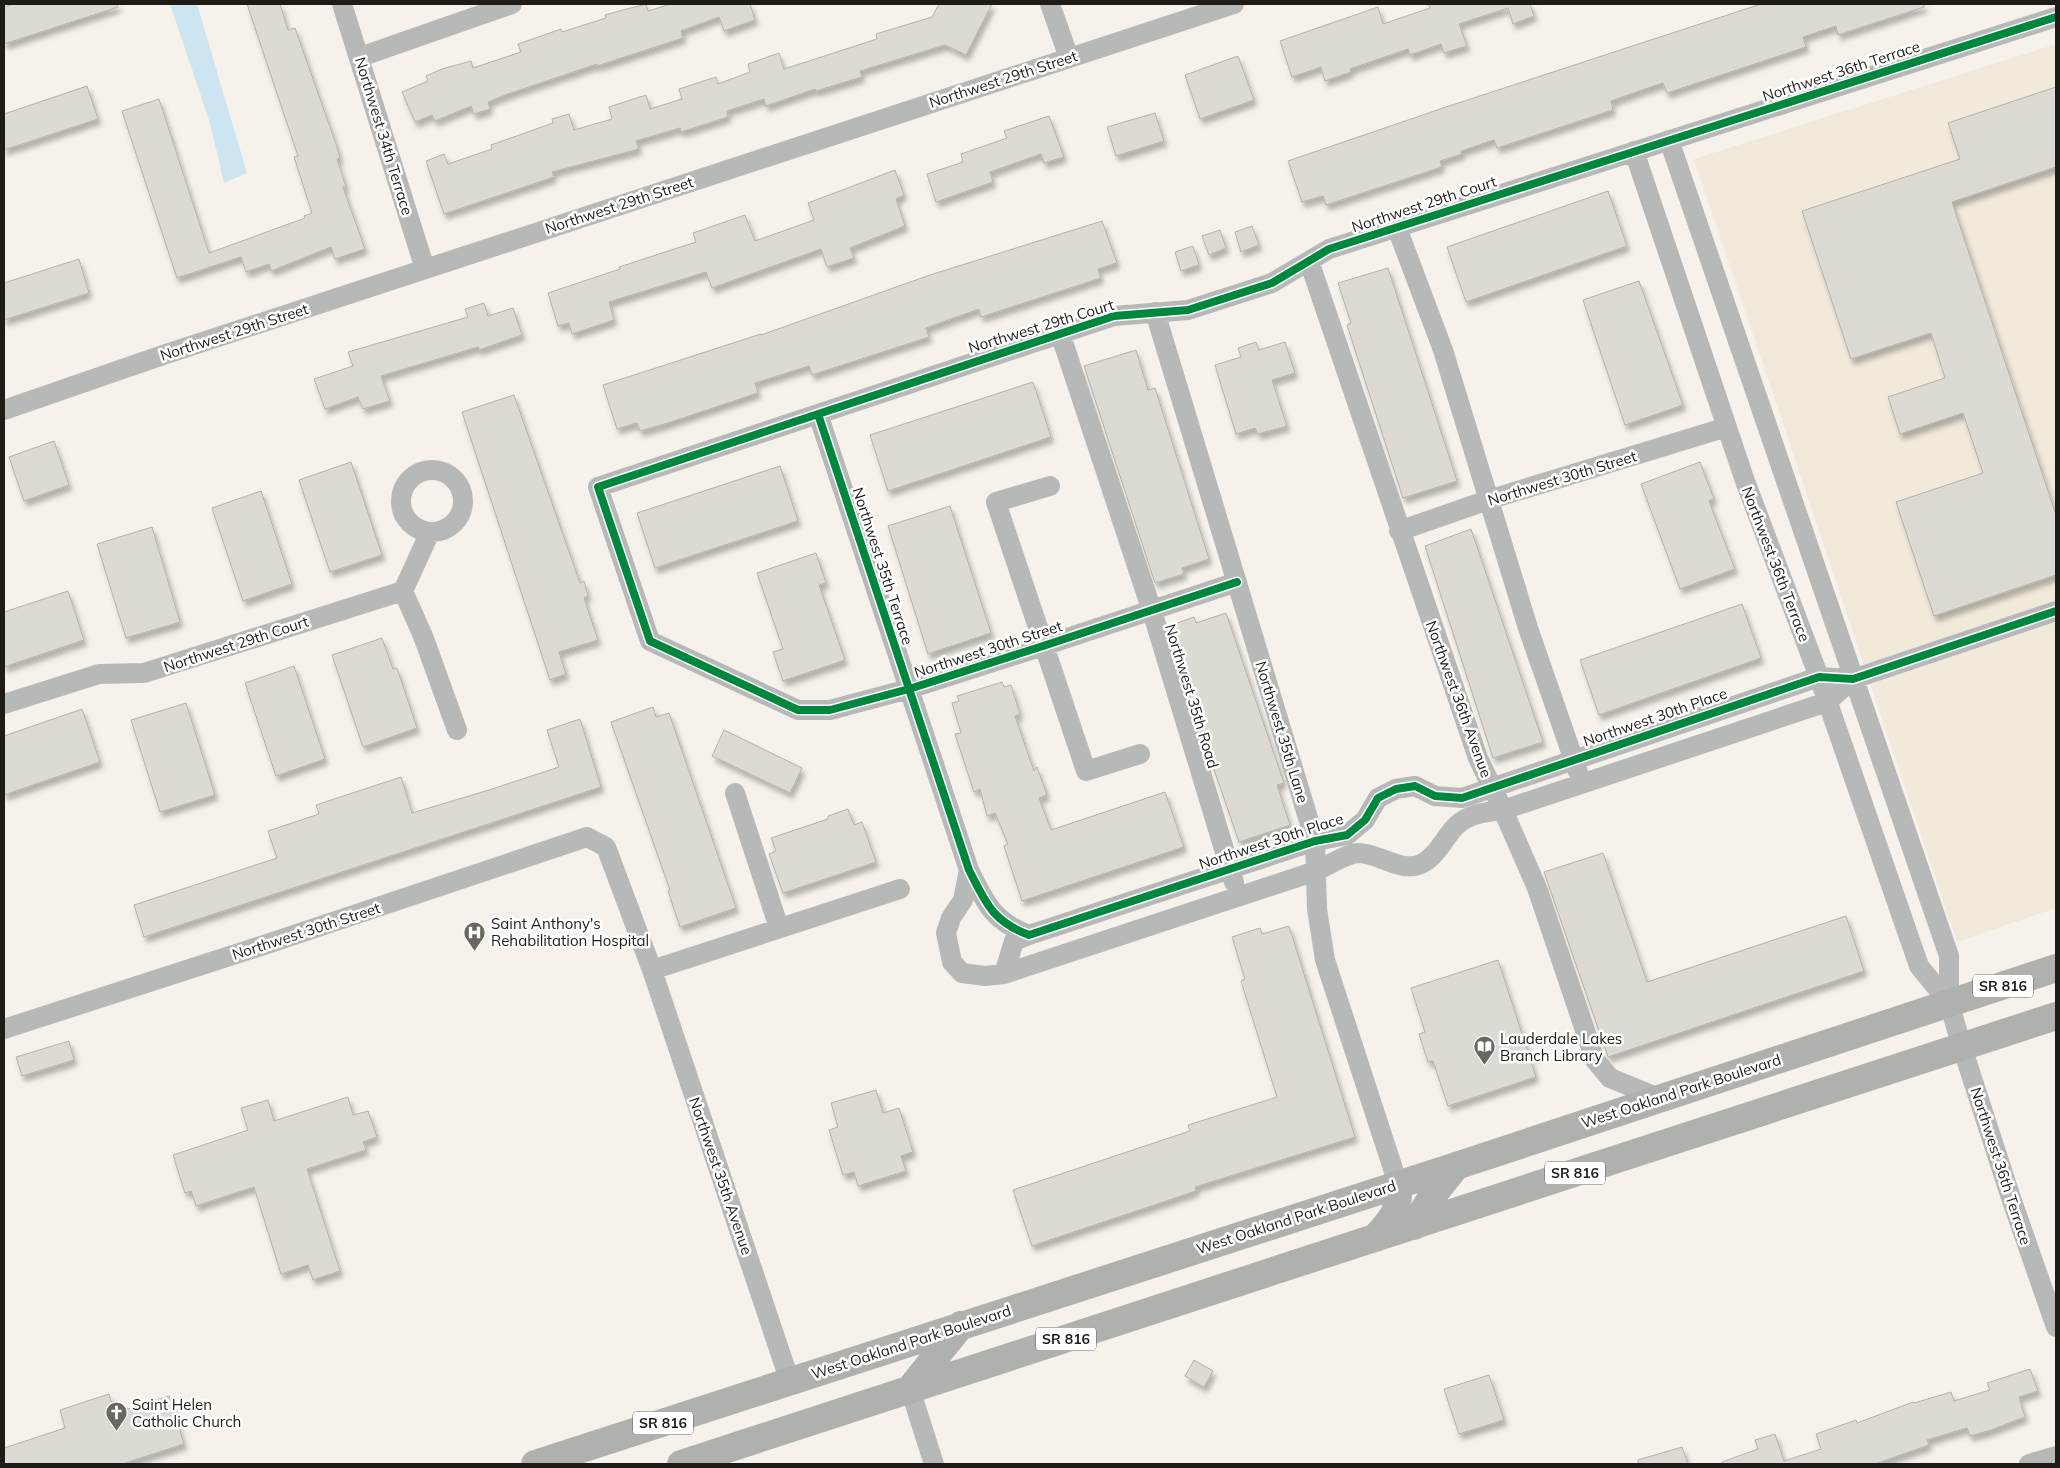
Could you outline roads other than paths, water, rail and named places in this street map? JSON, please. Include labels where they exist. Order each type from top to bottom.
[{"type":"main road","name":"West Oakland Park Boulevard","points":[[535,1464],[1456,1166],[2056,968]]},
{"type":"main road","name":"SR 816","points":[[681,1464],[2056,1016]]},
{"type":"main road","points":[[1414,1226],[1433,1195],[1456,1166]]},
{"type":"main road","points":[[1375,1238],[1393,1217],[1398,1206],[1398,1184]]},
{"type":"main road","points":[[910,1389],[961,1325]]},
{"type":"street","name":"Northwest 34th Terrace","points":[[342,4],[360,56],[425,269]]},
{"type":"street","points":[[360,56],[512,4]]},
{"type":"street","points":[[1050,4],[1069,58]]},
{"type":"street","name":"Northwest 29th Street","points":[[4,410],[425,269],[1234,4]]},
{"type":"street","name":"Northwest 36th Terrace","points":[[1949,1003],[1919,966],[1819,677],[1727,427],[1634,151],[2056,17]]},
{"type":"street","name":"Northwest 36th Terrace","points":[[1669,140],[1949,956],[1949,1003],[2011,1198],[2056,1327]]},
{"type":"street","name":"Northwest 29th Court","points":[[598,487],[1114,316],[1188,310],[1272,283],[1329,249],[1634,151]]},
{"type":"street","points":[[1397,228],[1442,350],[1528,628],[1582,784]]},
{"type":"street","name":"Northwest 36th Avenue","points":[[1309,261],[1399,531],[1478,758],[1504,810],[1537,888],[1595,1060],[1610,1078],[1659,1098]]},
{"type":"street","name":"Northwest 35th Lane","points":[[1155,312],[1315,841],[1317,909],[1325,960],[1398,1184]]},
{"type":"street","name":"Northwest 35th Road","points":[[1060,333],[1152,611],[1229,870],[1241,896]]},
{"type":"street","name":"Northwest 35th Terrace","points":[[818,414],[969,870]]},
{"type":"street","name":"Northwest 30th Street","points":[[1399,531],[1488,500],[1727,427]]},
{"type":"street","points":[[1050,486],[996,502],[1043,646],[1086,772],[1140,754]]},
{"type":"street","name":"Northwest 30th Street","points":[[598,487],[650,641],[798,710],[830,710],[909,689],[1237,582]]},
{"type":"street","points":[[430,532],[404,591],[423,636],[457,730]]},
{"type":"street","name":"Northwest 29th Court","points":[[4,704],[99,674],[144,673],[404,591]]},
{"type":"street","points":[[969,870],[963,900],[951,918],[946,933],[952,962],[962,973],[985,976],[1004,974],[1316,871],[1356,853],[1372,855],[1403,866],[1420,865],[1432,858],[1457,825],[1472,815],[1504,810],[1827,702],[1853,679],[2056,611]]},
{"type":"street","name":"Northwest 30th Place","points":[[1029,935],[1315,841],[1347,835],[1366,820],[1378,798],[1396,789],[1415,786],[1435,796],[1462,798],[1819,677],[1853,679]]},
{"type":"street","points":[[735,793],[779,928]]},
{"type":"street","name":"Northwest 30th Street","points":[[4,1028],[267,944],[586,837],[606,847]]},
{"type":"street","name":"Northwest 35th Avenue","points":[[606,847],[652,970],[790,1382]]},
{"type":"street","points":[[969,870],[988,908],[1010,928],[1029,935]]},
{"type":"street","points":[[652,970],[900,889]]},
{"type":"street","points":[[1004,974],[1014,941],[1029,935]]},
{"type":"street","points":[[910,1389],[934,1464]]},
{"type":"street","points":[[2029,1464],[2056,1456]]},
{"type":"water","points":[[170,4],[197,4],[247,173],[224,183],[210,123]]},
{"type":"place","name":"Saint Anthony's Rehabilitation Hospital","points":[[475,951]]},
{"type":"place","name":"Lauderdale Lakes Branch Library","points":[[1484,1066]]},
{"type":"place","name":"Saint Helen Catholic Church","points":[[116,1432]]}]
